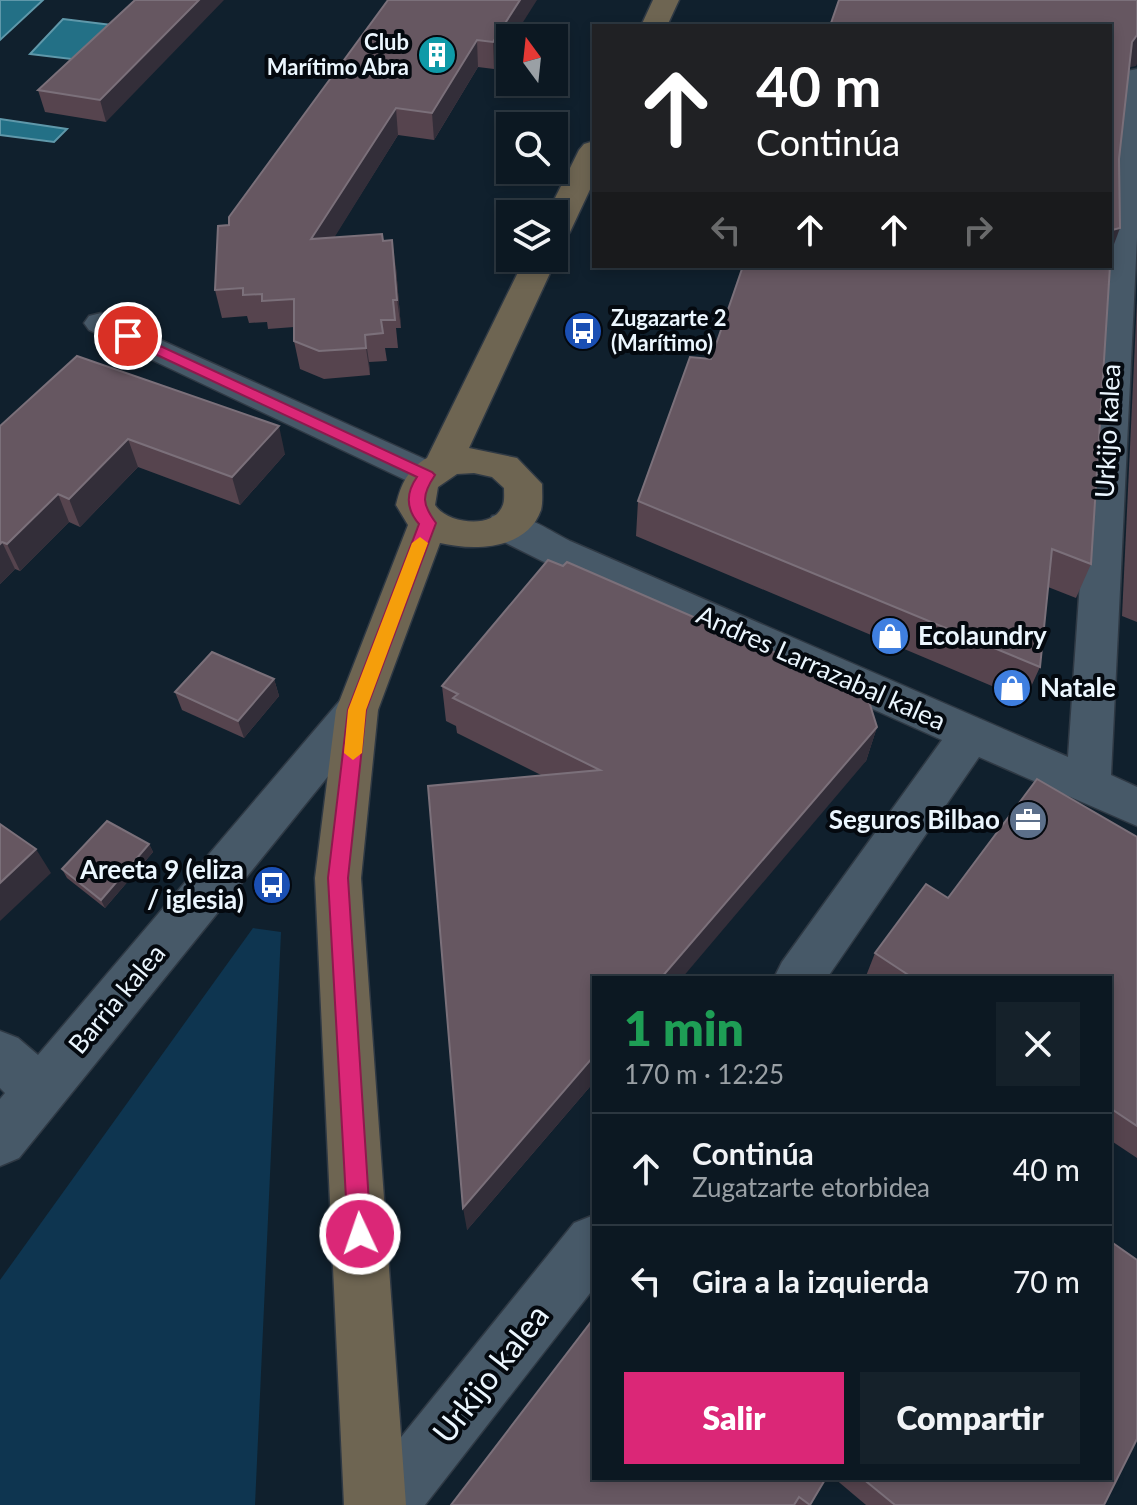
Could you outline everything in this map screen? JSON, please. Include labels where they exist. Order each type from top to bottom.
[{"type":"street","points":[[655,24],[666,0]]},
{"type":"street","name":"Urkijo kalea","points":[[1088,786],[1126,294],[1126,131],[1137,77]]},
{"type":"street","points":[[568,203],[592,154]]},
{"type":"street","points":[[101,323],[434,471],[474,460],[504,467],[523,484],[524,506],[506,526],[475,536],[458,536],[428,523],[418,513],[415,500],[418,487],[434,471],[534,272]]},
{"type":"street","points":[[375,1505],[338,878],[357,710],[428,523]]},
{"type":"street","name":"Andres Larrazabal kalea","points":[[506,526],[556,551],[1137,807]]},
{"type":"street","name":"Barria kalea","points":[[0,1140],[357,710]]},
{"type":"street","points":[[800,976],[971,734]]},
{"type":"street","points":[[0,1055],[40,1090]]},
{"type":"street","name":"Urkijo kalea","points":[[386,1505],[592,1246]]},
{"type":"shaded area","points":[[0,0],[43,0],[0,40]]},
{"type":"shaded area","points":[[63,19],[120,26],[88,61],[30,54]]},
{"type":"shaded area","points":[[0,119],[67,129],[54,142],[0,135]]},
{"type":"shaded area","points":[[253,928],[281,932],[255,1505],[0,1505],[0,1280]]},
{"type":"building","points":[[135,0],[199,0],[100,100],[38,90]]},
{"type":"building","points":[[388,0],[520,0],[505,24],[496,24],[493,42],[477,40],[432,113],[396,108],[311,239],[382,234],[383,241],[392,240],[397,300],[393,300],[395,320],[381,320],[383,333],[365,335],[366,348],[319,351],[294,341],[294,299],[262,301],[262,294],[243,295],[243,288],[215,290],[218,226],[229,225],[229,217]]},
{"type":"building","points":[[839,0],[1137,0],[1137,35],[1132,42],[1119,159],[1120,228],[1112,230],[1112,24],[831,24]]},
{"type":"building","points":[[742,268],[1110,268],[1091,564],[1052,549],[1040,667],[638,501],[690,357],[711,359]]},
{"type":"building","points":[[77,356],[279,426],[232,477],[128,439],[69,499],[58,494],[7,544],[0,544],[0,426]]},
{"type":"building","points":[[548,560],[563,566],[567,562],[866,692],[877,727],[663,976],[592,976],[592,1058],[463,1208],[428,786],[600,770],[453,698],[458,694],[442,686]]},
{"type":"building","points":[[212,652],[274,679],[238,721],[175,692]]},
{"type":"building","points":[[1037,779],[1137,837],[1137,1126],[1112,1109],[1112,976],[910,976],[875,953],[926,884],[948,898]]},
{"type":"building","points":[[107,821],[149,844],[101,900],[62,869]]},
{"type":"building","points":[[0,824],[36,849],[0,883]]},
{"type":"building","points":[[1112,1242],[1137,1260],[1137,1439],[1104,1505],[895,1505],[864,1480],[1112,1480]]},
{"type":"building","points":[[592,1321],[592,1480],[825,1480],[810,1505],[799,1497],[794,1505],[451,1505]]},
{"type":"slow traffic","points":[[353,753],[357,710],[420,543]]},
{"type":"place","name":"Club Marítimo Abra","points":[[437,55]]},
{"type":"place","name":"Zugazarte 2 (Marítimo)","points":[[583,331]]},
{"type":"place","name":"Ecolaundry","points":[[890,636]]},
{"type":"place","name":"Natale","points":[[1012,688]]},
{"type":"place","name":"Seguros Bilbao","points":[[1028,820]]},
{"type":"place","name":"Areeta 9 (eliza / iglesia)","points":[[272,885]]},
{"type":"route","points":[[128,336],[427,475],[418,487],[415,500],[418,513],[428,523],[357,710],[338,878],[360,1234]]}]
